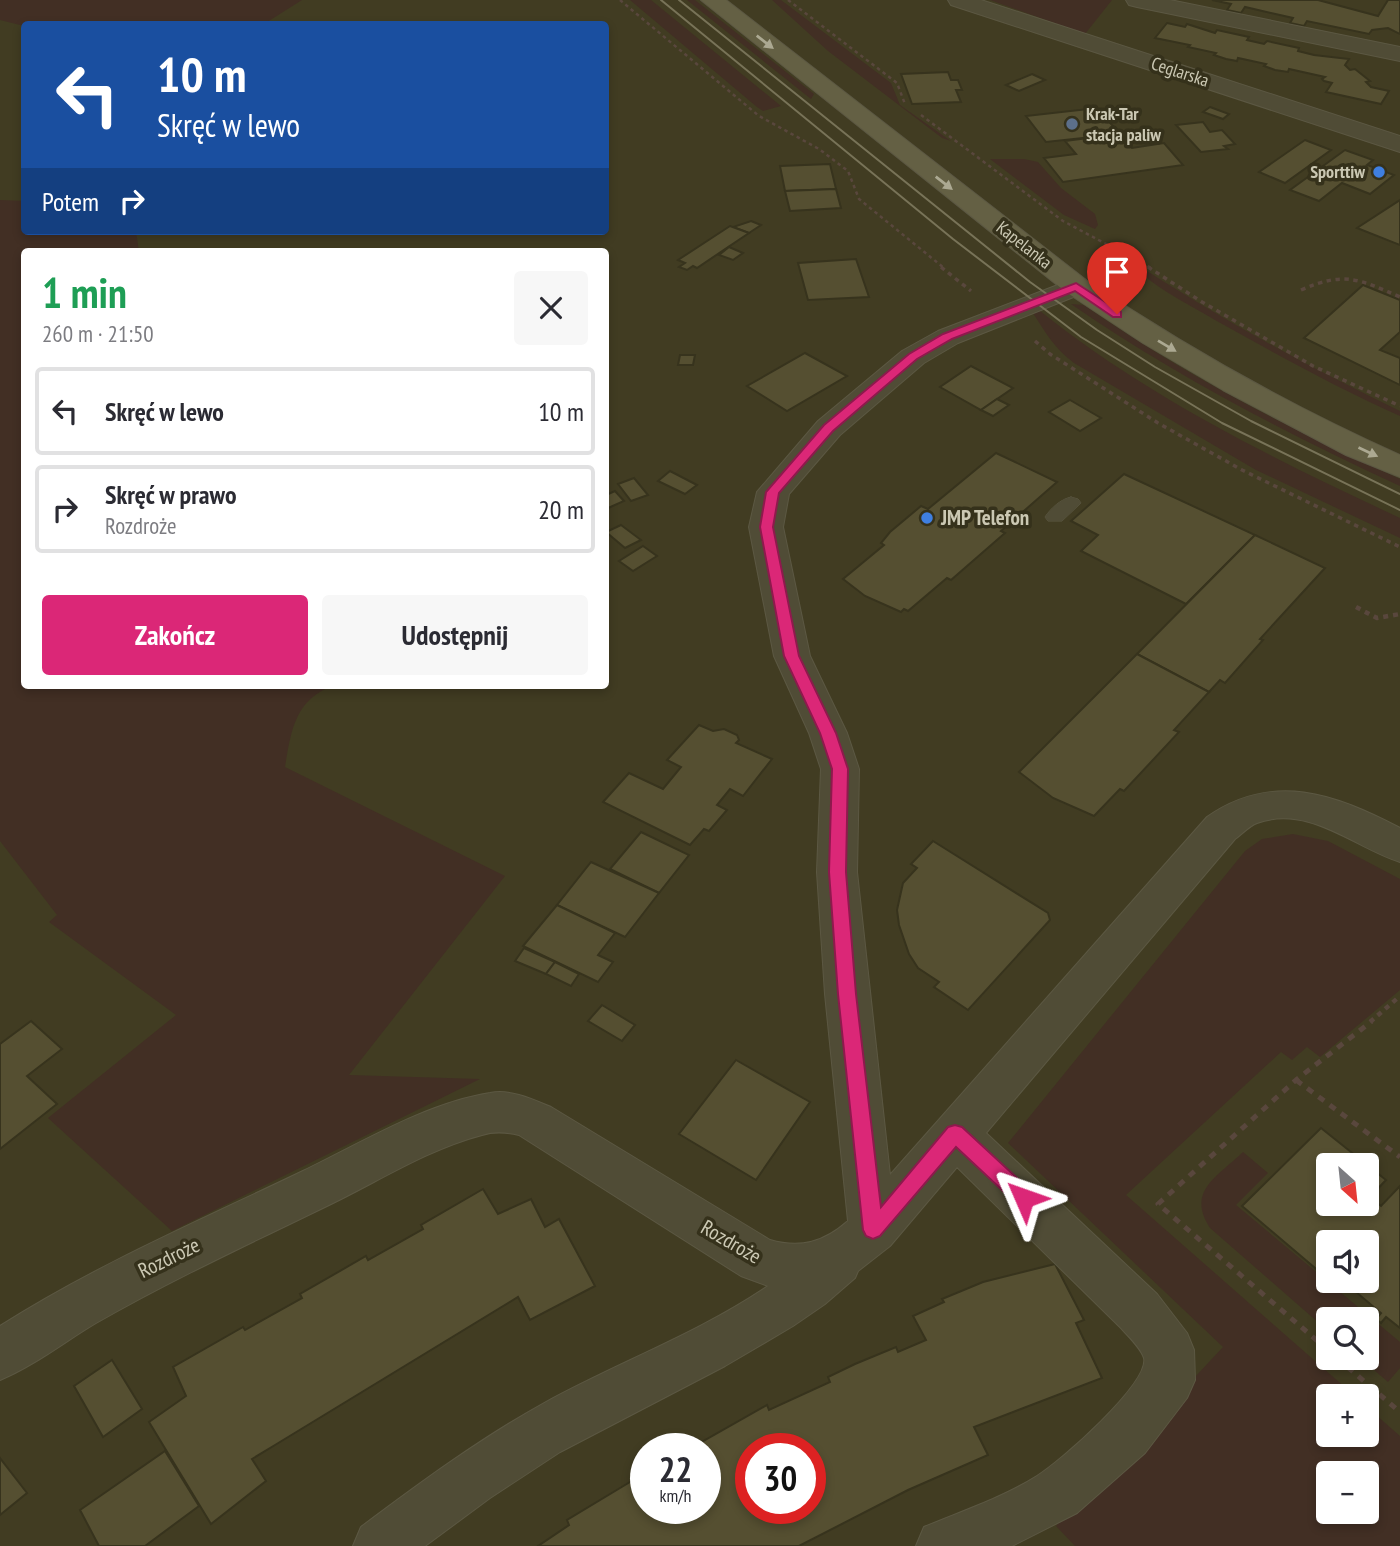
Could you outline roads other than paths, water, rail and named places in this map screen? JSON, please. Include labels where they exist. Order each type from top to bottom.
[{"type":"main road","name":"Kapelanka","points":[[712,0],[1092,282],[1137,328],[1224,379],[1311,425],[1400,467]]},
{"type":"main road","name":"Kapelanka","points":[[747,0],[1052,236]]},
{"type":"main road","name":"Kapelanka","points":[[1092,282],[1170,319],[1248,365],[1315,400],[1400,439]]},
{"type":"street","name":"Ceglarska","points":[[959,0],[1400,144]]},
{"type":"street","points":[[1137,0],[1400,54]]},
{"type":"street","points":[[860,1242],[847,994],[837,872],[840,769],[828,733],[792,656],[766,527],[773,492],[829,428],[913,357],[948,337],[1092,282]]},
{"type":"street","points":[[380,1546],[507,1454],[565,1420],[768,1315],[813,1286],[860,1242],[1221,828],[1251,809],[1300,804],[1342,815],[1400,847]]},
{"type":"street","name":"Rozdroże","points":[[0,1355],[41,1327],[147,1268],[419,1139],[486,1113],[505,1111],[535,1121],[758,1260],[771,1265],[803,1268],[819,1265],[860,1242]]},
{"type":"street","points":[[943,1546],[981,1533],[1058,1494],[1126,1434],[1169,1380],[1169,1350],[1139,1311],[955,1133]]},
{"type":"lane","points":[[1055,517],[1071,503]]},
{"type":"tram line","points":[[661,0],[953,239],[1081,337],[1222,423],[1400,510]]},
{"type":"tram line","points":[[679,0],[1030,282],[1097,330],[1155,367],[1251,421],[1400,494]]},
{"type":"place","name":"Krak-Tar stacja paliw","points":[[1072,124]]},
{"type":"place","name":"Sporttiw","points":[[1379,172]]},
{"type":"place","name":"JMP Telefon","points":[[927,518]]}]
